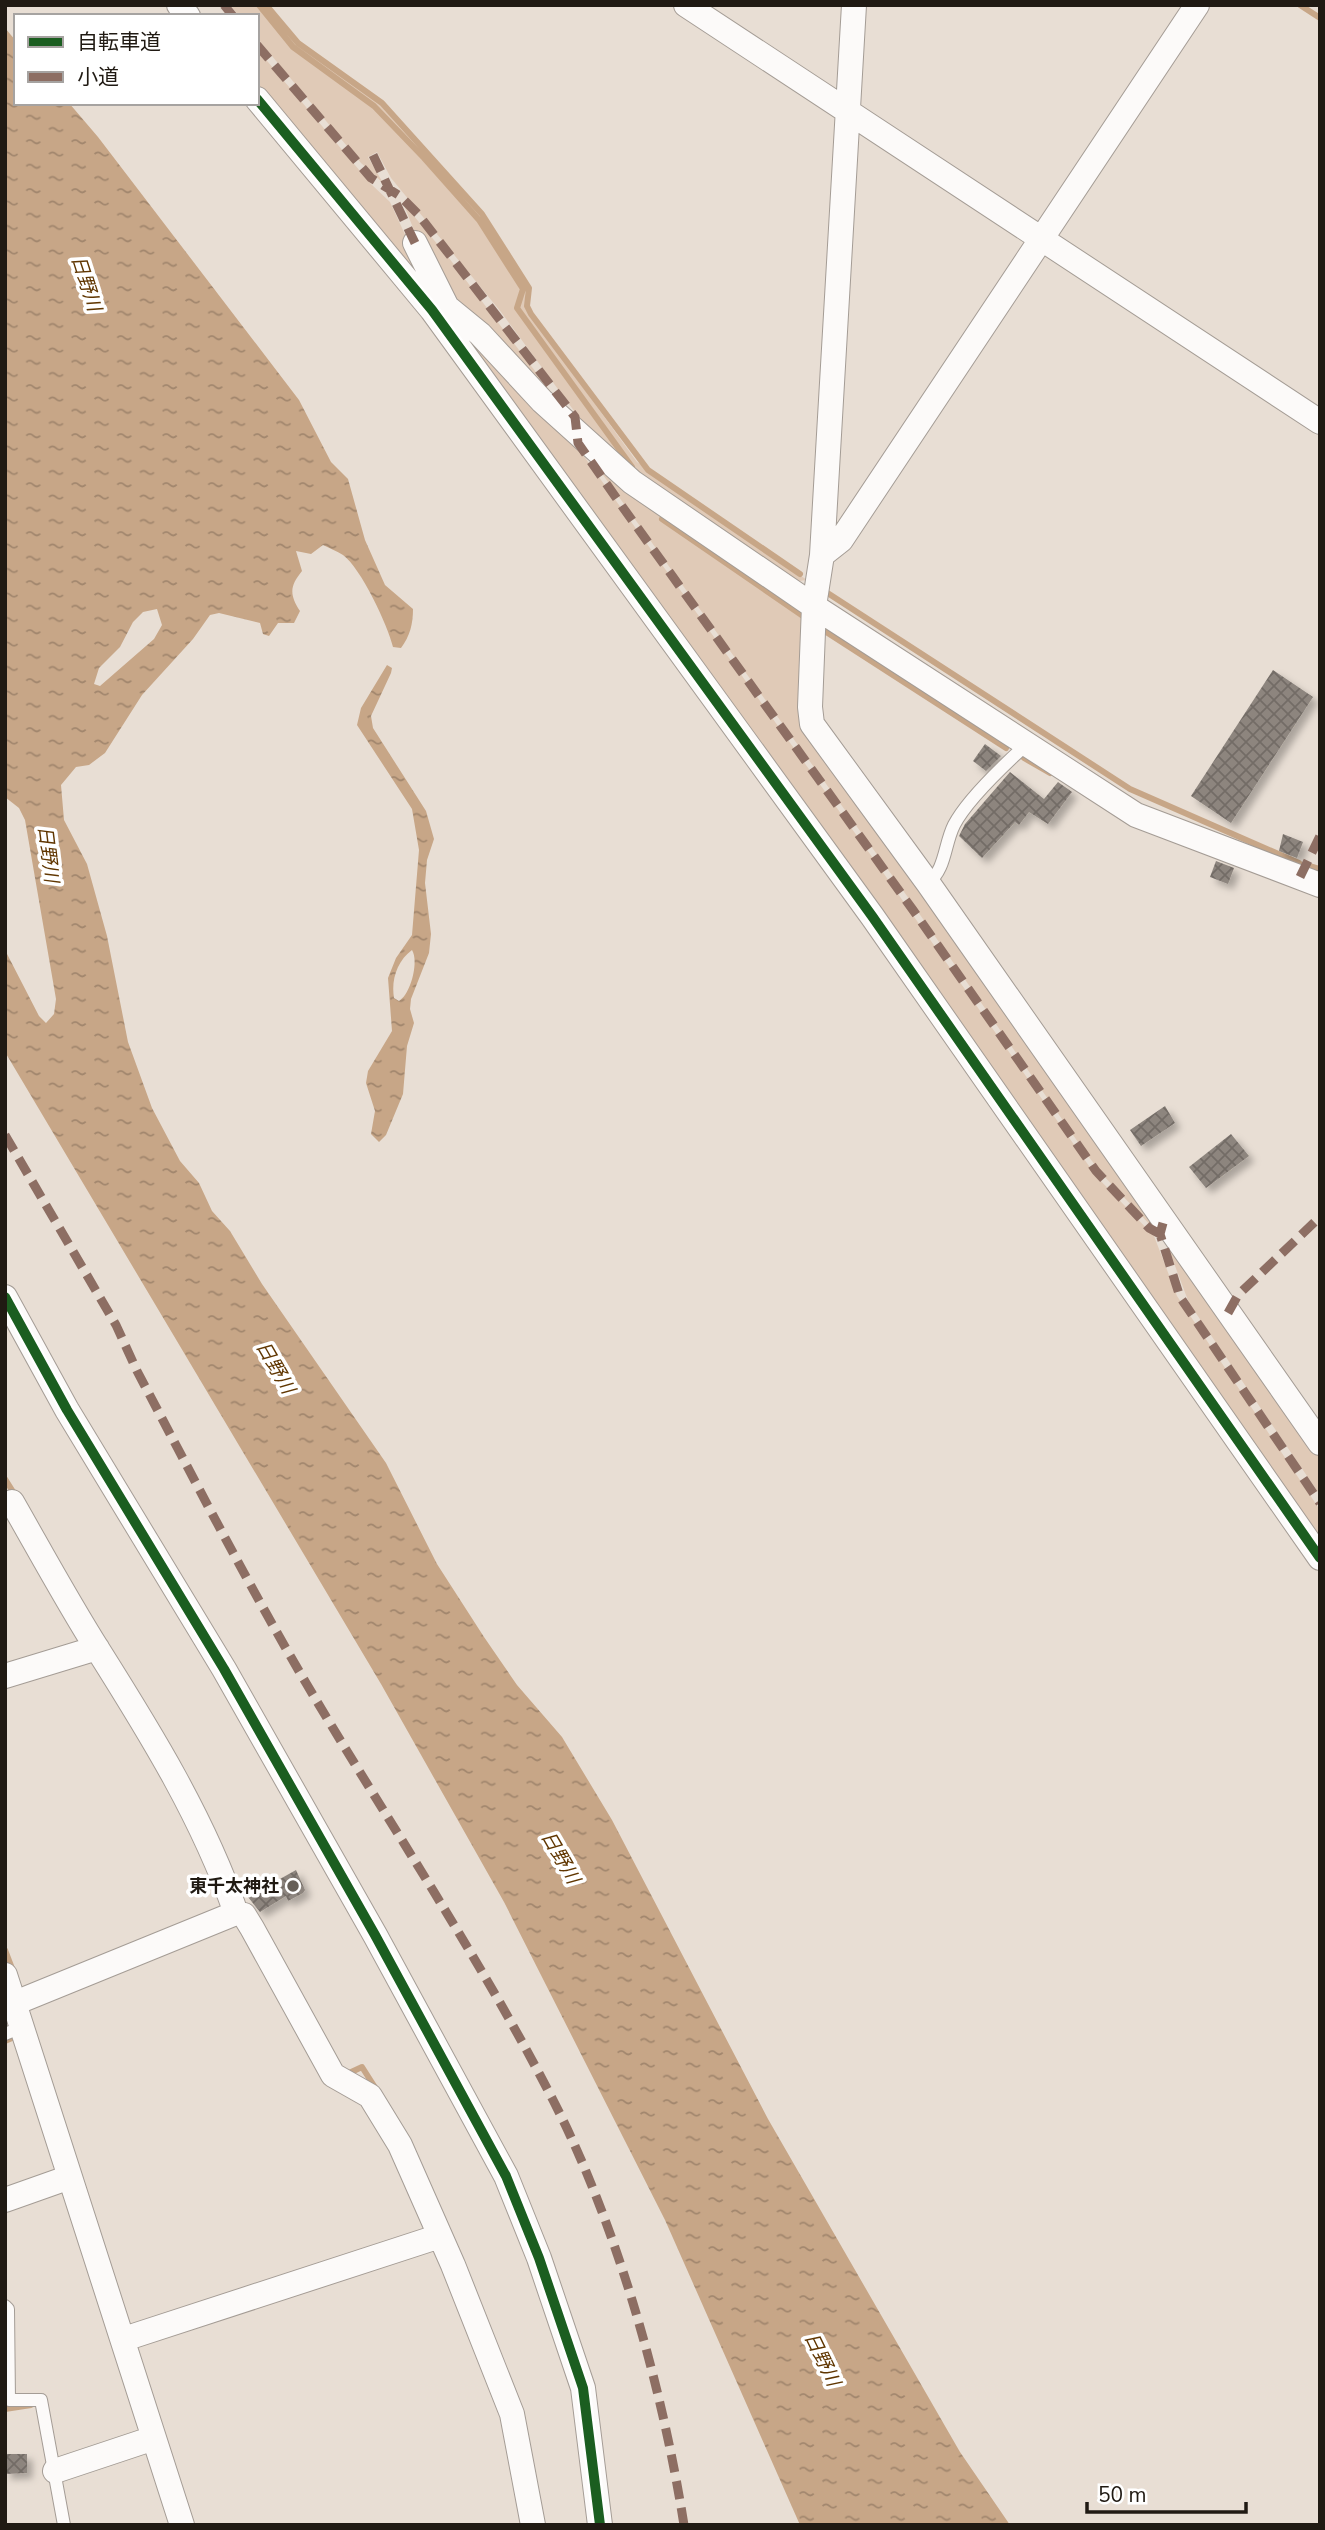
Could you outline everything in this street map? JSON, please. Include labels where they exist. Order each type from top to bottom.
[{"type":"street","points":[[686,5],[1320,422]]},
{"type":"street","points":[[855,5],[822,555],[814,606],[810,707],[812,724],[928,883],[1320,1443]]},
{"type":"street","points":[[822,555],[841,540],[1197,5]]},
{"type":"street","points":[[259,101],[440,308],[872,916],[1320,1558]]},
{"type":"street","points":[[415,243],[440,308],[480,334],[542,401],[632,482],[814,606],[1136,815],[1320,884]]},
{"type":"street","points":[[5,1297],[67,1410],[224,1670],[348,1887],[506,2176],[539,2258],[583,2388],[600,2525]]},
{"type":"street","points":[[12,1502],[97,1648],[149,1728],[220,1866],[236,1913]]},
{"type":"street","points":[[5,1676],[97,1648]]},
{"type":"street","points":[[15,2003],[236,1913],[244,1916],[332,2075],[370,2096],[400,2146],[440,2236],[512,2414],[533,2525]]},
{"type":"street","points":[[5,1975],[15,2003],[14,2031],[69,2177],[124,2339],[182,2525]]},
{"type":"street","points":[[5,2200],[69,2177]]},
{"type":"street","points":[[124,2339],[440,2236]]},
{"type":"street","points":[[55,2471],[154,2438]]},
{"type":"lane","points":[[928,883],[938,875],[954,824],[1003,765],[1027,744]]},
{"type":"lane","points":[[5,2306],[8,2309],[9,2400],[41,2400],[64,2525]]},
{"type":"shaded area","points":[[230,5],[265,5],[297,44],[380,104],[481,214],[526,285],[525,307],[637,462],[807,580],[790,582],[597,442],[501,312],[391,178],[377,152],[368,157],[383,183],[361,163],[259,40],[259,14],[237,14]]},
{"type":"shaded area","points":[[259,51],[371,184],[390,202],[431,291],[259,89]]},
{"type":"shaded area","points":[[403,203],[449,258],[567,413],[457,305],[416,235]]},
{"type":"shaded area","points":[[457,329],[573,441],[870,854],[1096,1176],[1154,1236],[1177,1296],[1320,1510],[1320,1552]]},
{"type":"shaded area","points":[[598,468],[803,607],[806,712],[1156,1226],[1153,1228],[1101,1173],[1080,1145],[907,896]]},
{"type":"shaded area","points":[[1166,1242],[1320,1449],[1320,1495],[1189,1303]]},
{"type":"water","name":"日野川","points":[[5,28],[14,39],[14,105],[71,105],[98,137],[299,400],[331,462],[348,479],[365,540],[385,585],[413,609],[412,625],[407,639],[401,648],[393,647],[373,598],[350,562],[323,545],[311,554],[296,551],[302,571],[292,590],[300,611],[294,623],[278,623],[269,636],[263,634],[260,623],[219,613],[210,615],[193,639],[142,695],[105,753],[89,765],[76,767],[61,785],[64,820],[87,864],[107,936],[128,1042],[152,1108],[180,1161],[199,1183],[212,1211],[230,1231],[262,1284],[386,1463],[437,1564],[484,1637],[517,1685],[562,1737],[612,1820],[768,2119],[960,2452],[1010,2525],[800,2525],[665,2220],[504,1902],[381,1684],[5,1052],[5,950],[39,1016],[46,1023],[54,1014],[56,999],[25,820],[19,808],[5,797]],"holes":[[[157,609],[162,625],[154,639],[100,686],[94,684],[99,668],[120,647],[133,622],[143,612]]]},
{"type":"water","points":[[387,665],[392,668],[371,716],[373,728],[426,811],[434,839],[427,860],[425,883],[431,934],[429,953],[411,999],[410,1009],[414,1023],[407,1046],[403,1094],[386,1135],[379,1142],[371,1134],[375,1111],[366,1083],[368,1071],[392,1031],[388,978],[396,958],[412,935],[419,850],[412,809],[357,725],[361,708]],"holes":[[[412,950],[414,955],[410,985],[399,1001],[394,998],[393,991],[396,971],[407,954]]]},
{"type":"building","points":[[1273,670],[1313,697],[1231,823],[1191,796]]},
{"type":"building","points":[[985,744],[1001,756],[986,771],[973,761]]},
{"type":"building","points":[[1010,772],[1044,799],[1058,782],[1072,792],[1048,824],[1029,812],[1019,825],[1015,822],[982,858],[959,836],[965,824]]},
{"type":"building","points":[[1283,834],[1303,842],[1297,858],[1279,851]]},
{"type":"building","points":[[1216,861],[1234,868],[1228,884],[1210,877]]},
{"type":"building","points":[[1165,1106],[1175,1123],[1141,1146],[1130,1130]]},
{"type":"building","points":[[1231,1134],[1249,1156],[1206,1188],[1189,1167]]},
{"type":"building","points":[[296,1870],[305,1890],[303,1893],[288,1901],[286,1896],[260,1912],[248,1897]]},
{"type":"building","points":[[5,2454],[27,2454],[27,2473],[5,2474]]},
{"type":"waterway","points":[[259,5],[293,47],[374,106],[479,220],[523,289],[517,308],[632,467]]},
{"type":"waterway","points":[[266,5],[298,43],[382,103],[482,214],[529,288],[527,306],[531,314],[648,470],[800,574]]},
{"type":"waterway","points":[[1300,5],[1320,18]]},
{"type":"waterway","points":[[662,519],[803,616]]},
{"type":"waterway","points":[[826,592],[1130,789],[1299,863]]},
{"type":"waterway","points":[[820,628],[1006,748]]},
{"type":"waterway","points":[[1024,758],[1050,773]]},
{"type":"waterway","points":[[1310,866],[1320,869]]},
{"type":"waterway","points":[[5,1479],[15,1495]]},
{"type":"waterway","points":[[5,1950],[13,1971]]},
{"type":"waterway","points":[[5,2041],[12,2038]]},
{"type":"waterway","points":[[347,2074],[362,2067],[376,2089]]},
{"type":"waterway","points":[[5,2409],[31,2405]]},
{"type":"marked path","points":[[224,5],[231,14]]},
{"type":"marked path","points":[[259,47],[371,178],[400,196],[418,214],[575,417],[578,443],[913,910],[1096,1171],[1149,1228],[1160,1234]]},
{"type":"marked path","points":[[373,155],[415,243]]},
{"type":"marked path","points":[[1300,877],[1320,836]]},
{"type":"marked path","points":[[5,1135],[116,1325],[137,1371],[284,1645],[464,1941],[553,2100],[597,2200],[634,2307],[663,2418],[684,2525]]},
{"type":"marked path","points":[[1228,1313],[1238,1295],[1320,1217]]},
{"type":"marked path","points":[[1163,1223],[1160,1234],[1180,1297],[1320,1503]]},
{"type":"cycle path","points":[[259,101],[432,310],[872,916],[1320,1558]]},
{"type":"cycle path","points":[[5,1297],[67,1410],[224,1669],[375,1935],[506,2176],[539,2258],[583,2388],[600,2525]]},
{"type":"place","name":"東千太神社","points":[[293,1886]]}]
